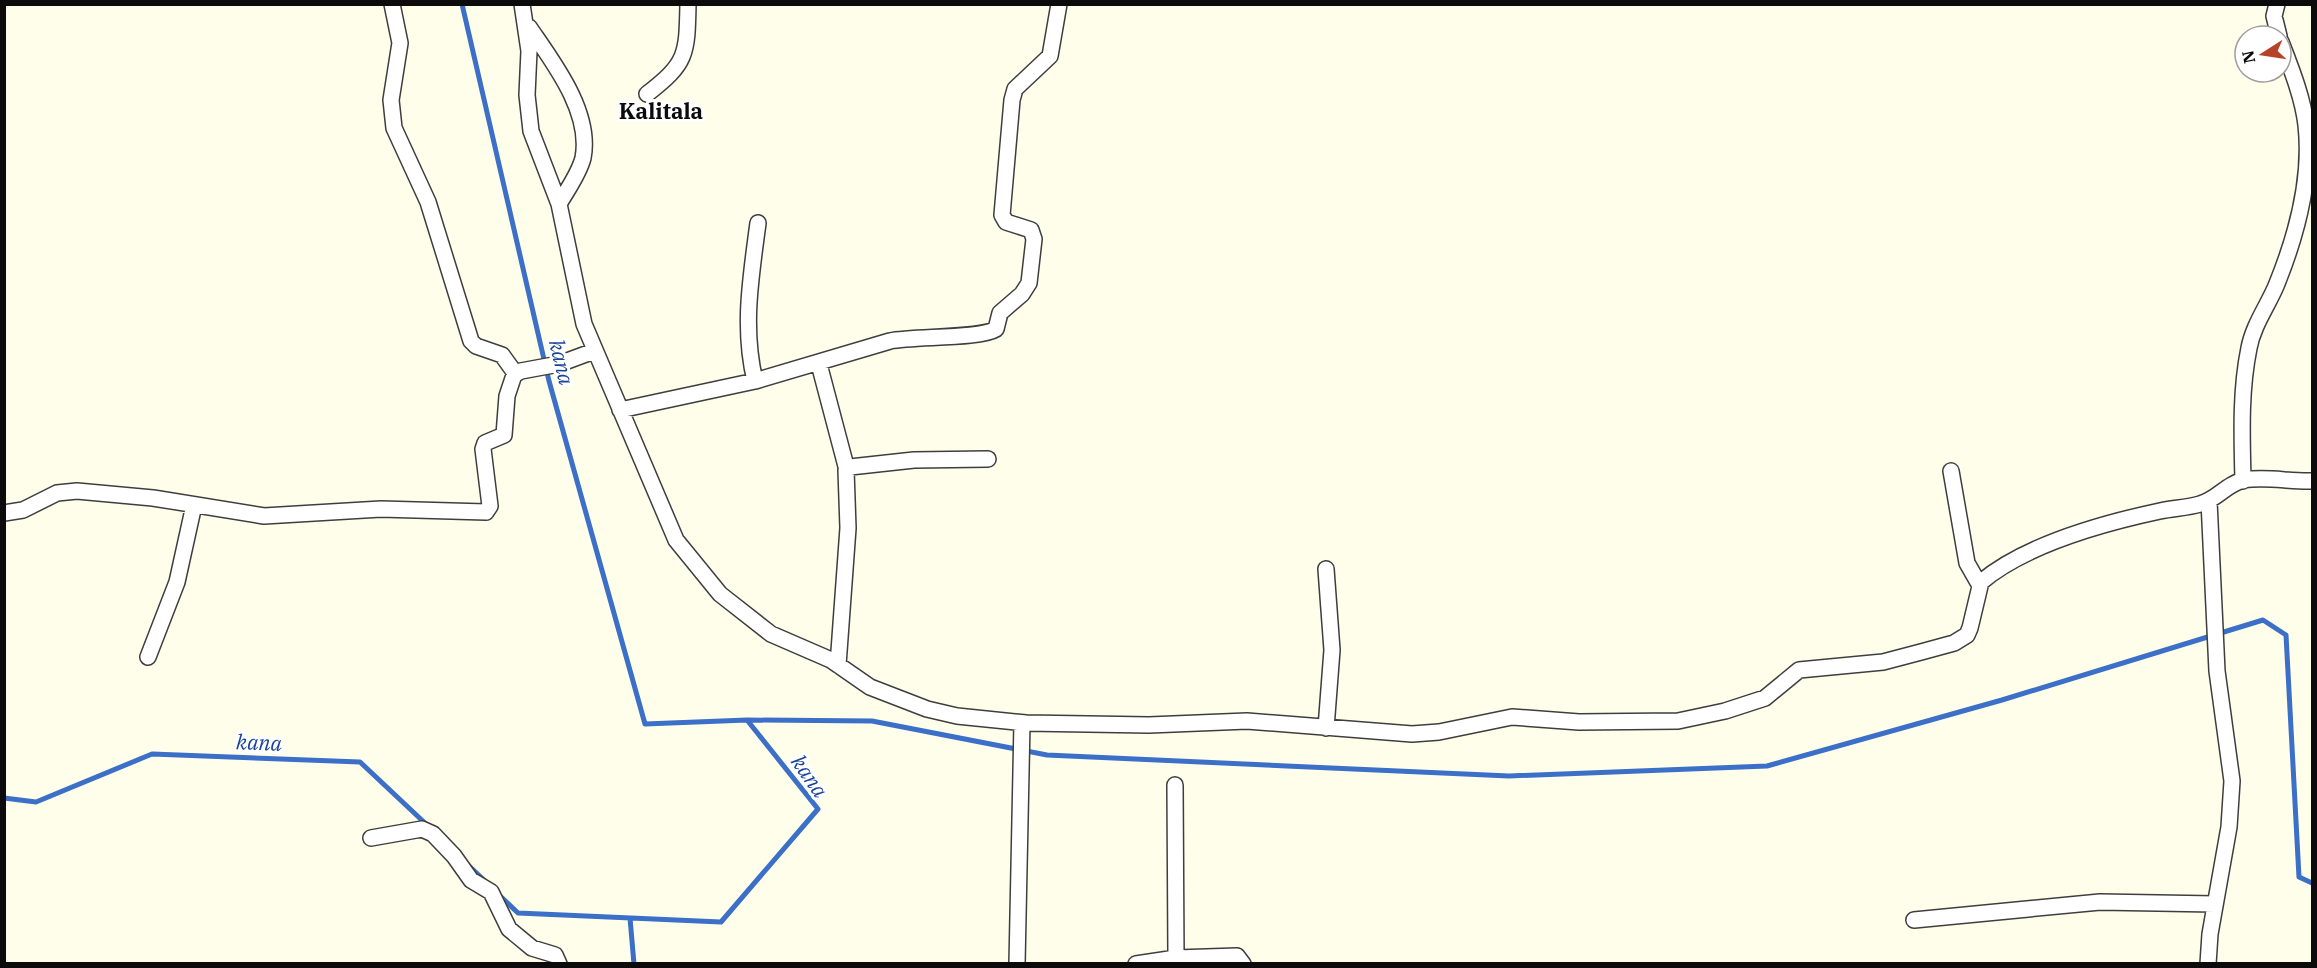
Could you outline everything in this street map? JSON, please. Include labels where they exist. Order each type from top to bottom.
[{"type":"street","points":[[392,4],[400,43],[392,100],[396,137],[428,202],[471,341],[476,346],[502,355],[518,372]]},
{"type":"street","points":[[522,4],[527,25],[529,51],[527,94],[531,131],[559,204],[579,308],[594,351],[676,540],[697,569],[720,594],[771,634],[838,665],[870,687],[927,709],[957,716],[1022,723],[1149,725],[1247,721],[1427,734],[1512,717],[1579,722],[1654,723],[1725,711],[1765,698],[1799,670],[1883,662],[1954,643],[1967,635],[1979,584],[1967,563],[1951,471]]},
{"type":"street","points":[[647,94],[677,70],[681,62],[685,51],[688,4]]},
{"type":"street","points":[[620,410],[755,381],[901,339],[993,331],[1000,313],[1025,291],[1029,283],[1034,235],[1031,230],[1006,222],[1002,214],[1009,116],[1016,89],[1050,57],[1059,4]]},
{"type":"street","points":[[2276,24],[2274,16],[2277,4]]},
{"type":"street","points":[[527,25],[560,75],[577,110],[584,131],[582,160],[559,204]]},
{"type":"street","points":[[2242,481],[2243,398],[2249,347],[2257,324],[2276,285],[2294,228],[2306,177],[2306,124],[2293,81]]},
{"type":"street","points":[[755,381],[748,349],[747,307],[758,223]]},
{"type":"street","points":[[4,513],[22,510],[57,493],[77,491],[264,516],[381,509],[486,512],[490,506],[483,449],[485,443],[504,435],[507,396],[511,380],[518,372],[548,367],[594,351]]},
{"type":"street","points":[[819,364],[847,470],[848,528],[838,665]]},
{"type":"street","points":[[847,470],[914,460],[988,459]]},
{"type":"street","points":[[1979,584],[2014,561],[2067,539],[2126,519],[2209,501],[2231,484],[2264,479],[2313,481]]},
{"type":"street","points":[[2208,963],[2215,904],[2229,826],[2232,780],[2217,671],[2209,501]]},
{"type":"street","points":[[148,657],[177,582],[194,505]]},
{"type":"street","points":[[1326,570],[1332,650],[1326,728]]},
{"type":"street","points":[[1017,963],[1022,723]]},
{"type":"street","points":[[1175,785],[1176,958]]},
{"type":"street","points":[[371,838],[422,829],[429,831],[454,856],[471,880],[496,897],[509,929],[526,945],[555,954],[559,963]]},
{"type":"street","points":[[1914,920],[2100,902],[2215,904]]},
{"type":"street","points":[[1136,963],[1176,958],[1239,956],[1243,963]]},
{"type":"waterway","name":"kana","points":[[462,4],[549,381],[645,724],[747,720],[818,809],[721,922],[518,913],[496,892]]},
{"type":"waterway","points":[[747,720],[872,721],[1047,755],[1509,776],[1767,766],[2002,700],[2263,620],[2286,635],[2299,877],[2312,883]]},
{"type":"waterway","name":"kana","points":[[4,798],[36,802],[152,754],[360,762],[427,825]]},
{"type":"waterway","name":"kana","points":[[468,865],[485,881]]},
{"type":"waterway","points":[[630,918],[634,964]]},
{"type":"district","name":"Kalitala","points":[[661,110]]}]
